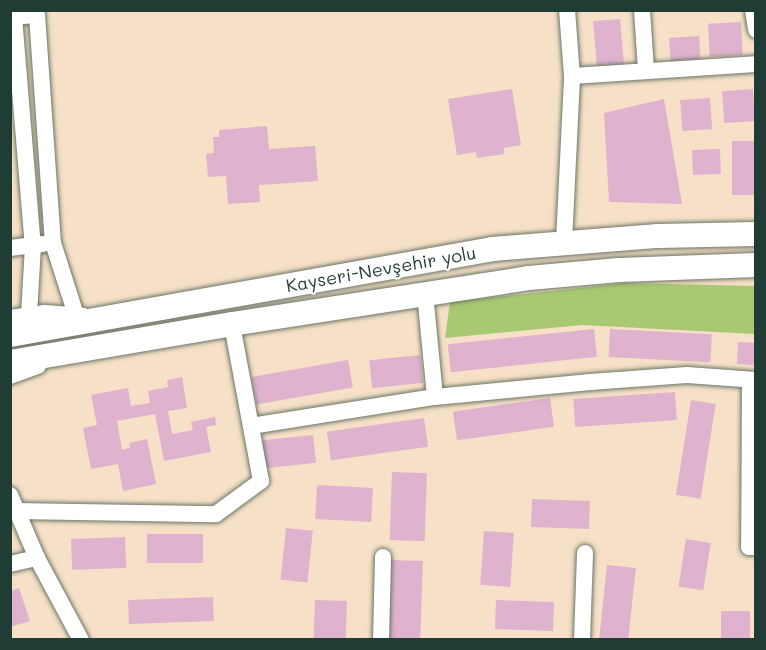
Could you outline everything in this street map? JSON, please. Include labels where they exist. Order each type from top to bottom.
[{"type":"highway","name":"Kayseri-Nevşehir yolu","points":[[10,335],[84,317],[444,256],[564,242],[756,234]]},
{"type":"highway","name":"Kayseri-Nevşehir yolu","points":[[10,362],[94,346],[426,293],[608,271],[756,265]]},
{"type":"street","points":[[564,242],[572,76],[567,10]]},
{"type":"street","points":[[642,10],[646,71]]},
{"type":"street","points":[[753,10],[756,30]]},
{"type":"street","points":[[10,318],[44,313],[84,317],[53,243],[37,15],[12,17],[33,246],[29,315]]},
{"type":"street","points":[[572,76],[756,64]]},
{"type":"street","points":[[10,248],[53,243]]},
{"type":"street","points":[[426,293],[435,397]]},
{"type":"street","points":[[15,511],[216,514],[261,481],[231,324]]},
{"type":"street","points":[[10,376],[94,346]]},
{"type":"street","points":[[251,426],[435,397],[687,375],[753,380],[749,546],[756,547]]},
{"type":"street","points":[[10,495],[37,558],[81,639]]},
{"type":"street","points":[[582,639],[585,553]]},
{"type":"street","points":[[381,639],[383,557]]},
{"type":"street","points":[[10,564],[37,558]]},
{"type":"green space","points":[[625,283],[755,286],[755,334],[582,325],[445,338],[450,302]]},
{"type":"building","points":[[620,19],[624,67],[597,69],[593,21]]},
{"type":"building","points":[[741,22],[743,55],[710,57],[708,24]]},
{"type":"building","points":[[699,36],[701,65],[671,67],[669,38]]},
{"type":"building","points":[[512,89],[521,145],[504,148],[504,154],[477,158],[476,152],[457,155],[448,99]]},
{"type":"building","points":[[753,89],[755,121],[724,123],[722,91]]},
{"type":"building","points":[[710,98],[712,129],[682,131],[680,100]]},
{"type":"building","points":[[664,99],[682,204],[609,202],[604,113]]},
{"type":"building","points":[[267,126],[269,149],[315,146],[318,181],[259,185],[260,202],[228,204],[226,176],[208,177],[206,154],[214,153],[213,137],[219,137],[219,130]]},
{"type":"building","points":[[732,141],[756,141],[756,195],[732,195]]},
{"type":"building","points":[[720,149],[721,174],[693,175],[692,150]]},
{"type":"building","points":[[594,329],[597,357],[451,372],[448,344]]},
{"type":"building","points":[[610,329],[712,334],[710,362],[609,357]]},
{"type":"building","points":[[738,342],[756,343],[755,365],[737,364]]},
{"type":"building","points":[[420,355],[423,383],[372,388],[369,360]]},
{"type":"building","points":[[348,360],[353,388],[256,405],[251,377]]},
{"type":"building","points":[[182,377],[187,408],[168,411],[172,434],[193,430],[191,422],[215,417],[216,425],[206,427],[211,452],[164,461],[155,414],[117,421],[122,450],[130,448],[129,443],[147,439],[156,484],[123,491],[118,464],[91,469],[83,428],[97,425],[91,395],[128,388],[131,406],[150,403],[148,391],[168,387],[167,380]]},
{"type":"building","points":[[675,392],[677,420],[575,427],[573,399]]},
{"type":"building","points":[[550,398],[554,427],[457,440],[453,412]]},
{"type":"building","points":[[691,400],[716,404],[701,499],[676,495]]},
{"type":"building","points":[[424,418],[428,447],[331,460],[327,432]]},
{"type":"building","points":[[313,435],[316,463],[265,468],[262,440]]},
{"type":"building","points":[[392,472],[427,473],[425,541],[390,540]]},
{"type":"building","points":[[317,485],[373,488],[371,522],[315,519]]},
{"type":"building","points":[[532,499],[590,501],[589,529],[531,527]]},
{"type":"building","points":[[286,528],[313,531],[307,583],[281,580]]},
{"type":"building","points":[[484,531],[514,533],[510,587],[480,585]]},
{"type":"building","points":[[147,534],[203,534],[203,563],[147,563]]},
{"type":"building","points":[[125,537],[126,568],[72,570],[71,539]]},
{"type":"building","points":[[686,539],[711,543],[703,590],[678,586]]},
{"type":"building","points":[[391,560],[423,561],[420,640],[388,640]]},
{"type":"building","points":[[607,565],[636,568],[628,640],[599,640]]},
{"type":"building","points":[[19,588],[30,621],[10,627],[10,591]]},
{"type":"building","points":[[213,597],[214,621],[129,624],[128,600]]},
{"type":"building","points":[[315,600],[347,601],[346,640],[314,640]]},
{"type":"building","points":[[496,600],[554,602],[553,631],[495,629]]},
{"type":"building","points":[[721,611],[750,611],[750,640],[721,640]]}]
